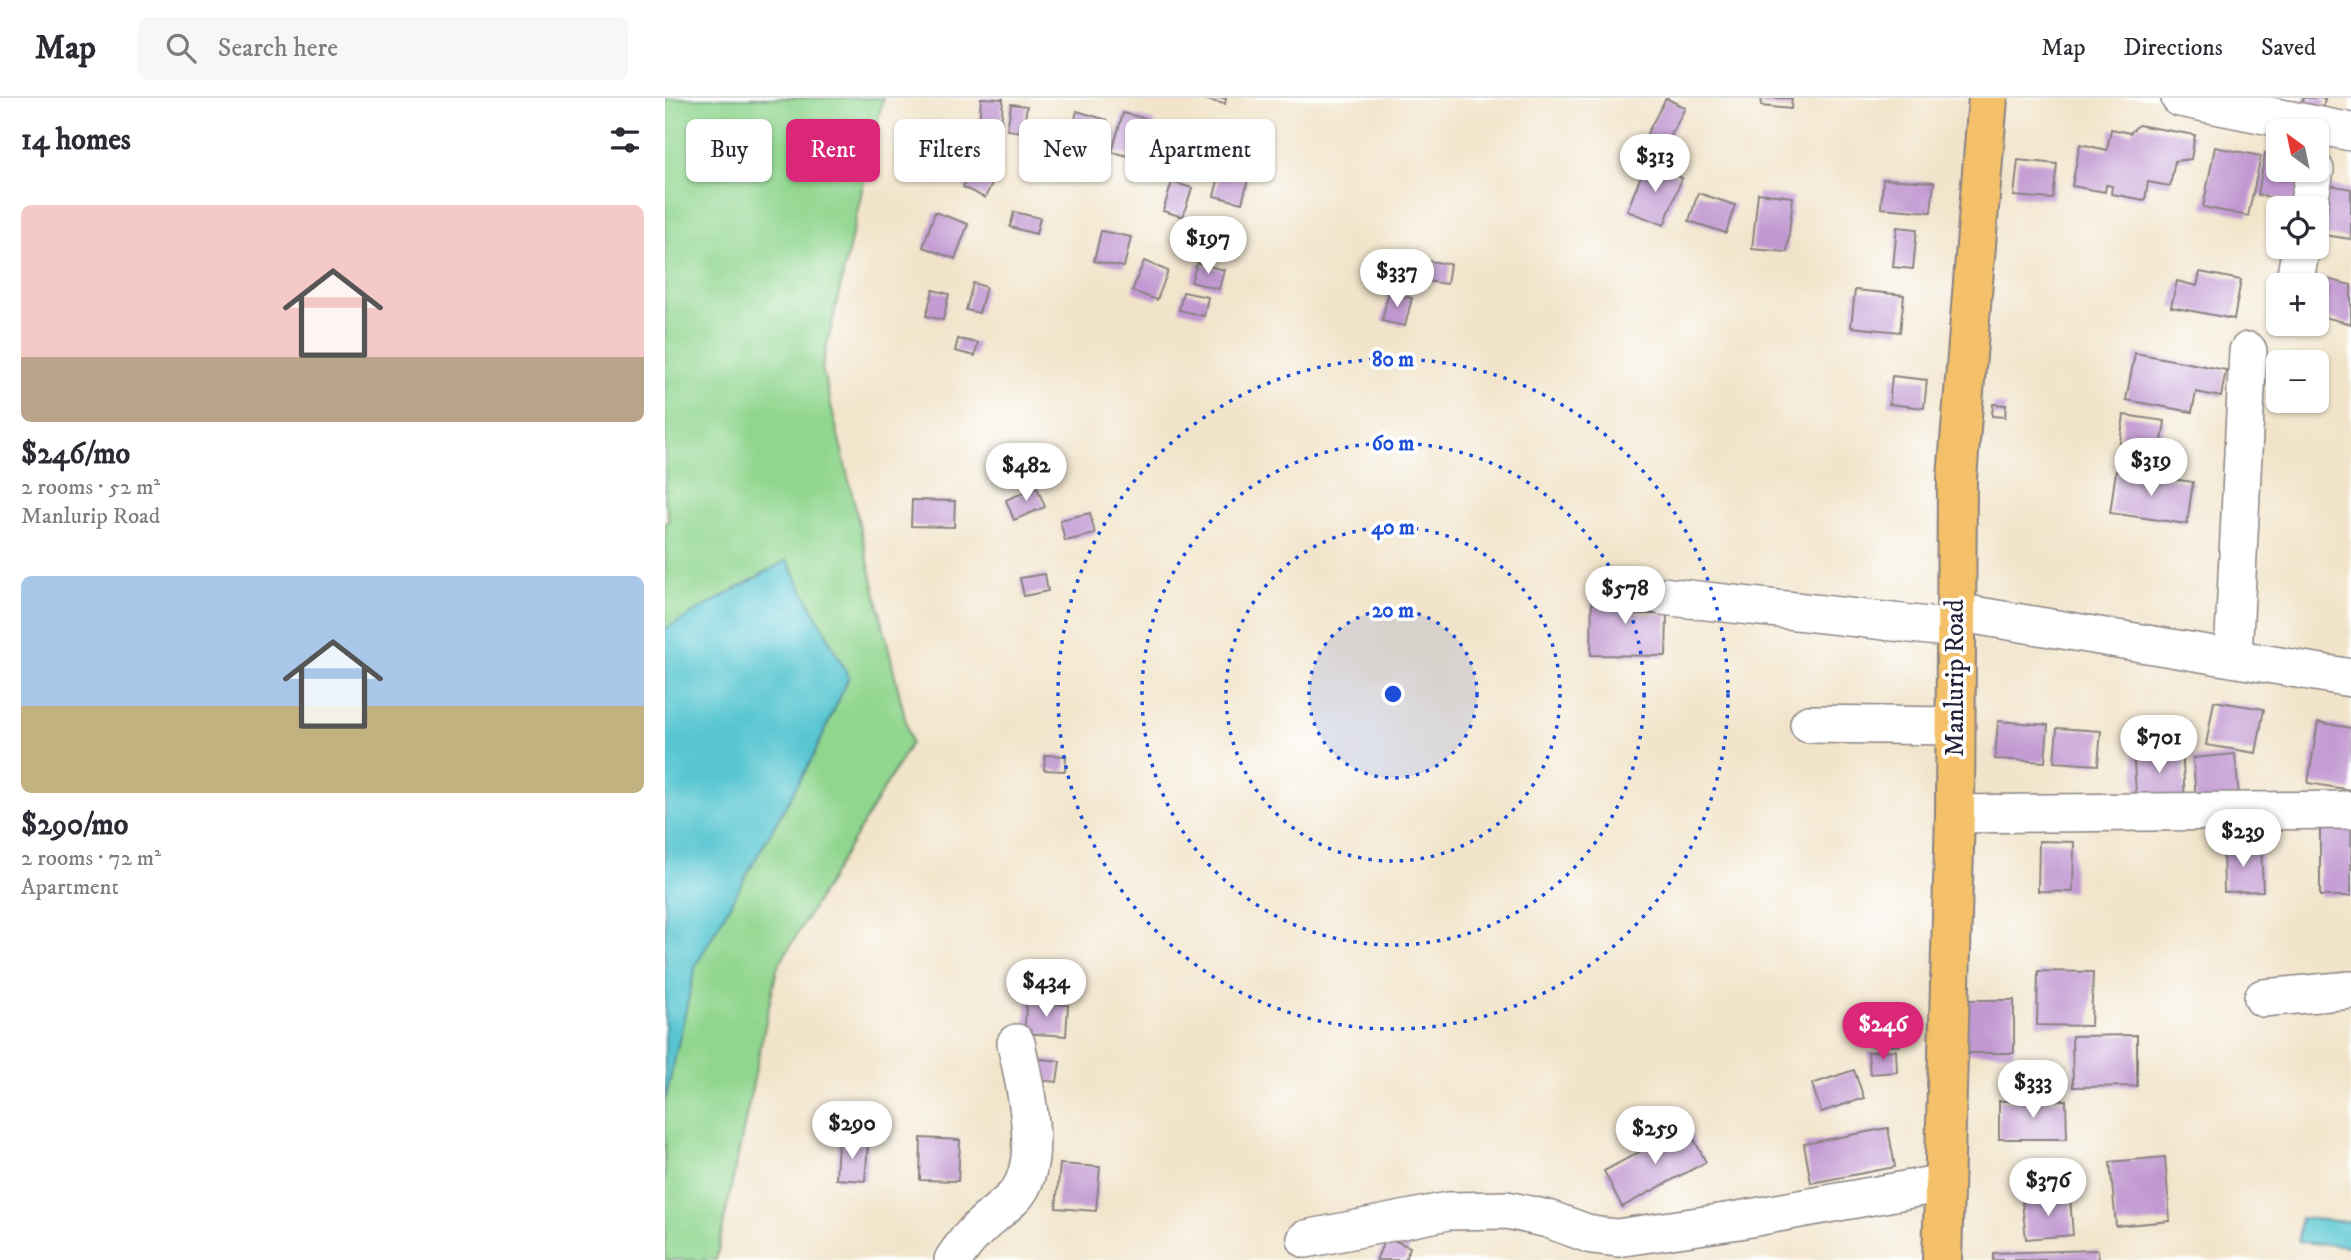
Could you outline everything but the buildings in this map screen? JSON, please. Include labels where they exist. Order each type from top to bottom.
[{"type":"main road","name":"Manlurip Road","points":[[1942,1260],[1955,814],[1957,478],[1988,98]]},
{"type":"street","points":[[2180,98],[2330,139]]},
{"type":"street","points":[[2233,658],[2248,351]]},
{"type":"street","points":[[1663,596],[1955,620],[2233,658],[2351,678]]},
{"type":"street","points":[[1808,724],[1955,726]]},
{"type":"street","points":[[1955,814],[2351,810]]},
{"type":"street","points":[[2263,998],[2351,990]]},
{"type":"street","points":[[953,1260],[969,1235],[1014,1198],[1028,1168],[1029,1105],[1016,1043]]},
{"type":"street","points":[[1306,1239],[1448,1211],[1507,1210],[1548,1219],[1592,1234],[1617,1238],[1739,1220],[1944,1183]]},
{"type":"green space","points":[[665,98],[883,98],[878,119],[786,119],[786,182],[864,182],[822,367],[911,743],[777,968],[716,1260],[665,1260],[665,524],[669,520],[665,501]]},
{"type":"water","points":[[787,560],[849,677],[812,759],[696,965],[665,1102],[665,629]]},
{"type":"water","points":[[2300,1218],[2351,1222],[2351,1246],[2298,1242]]}]
